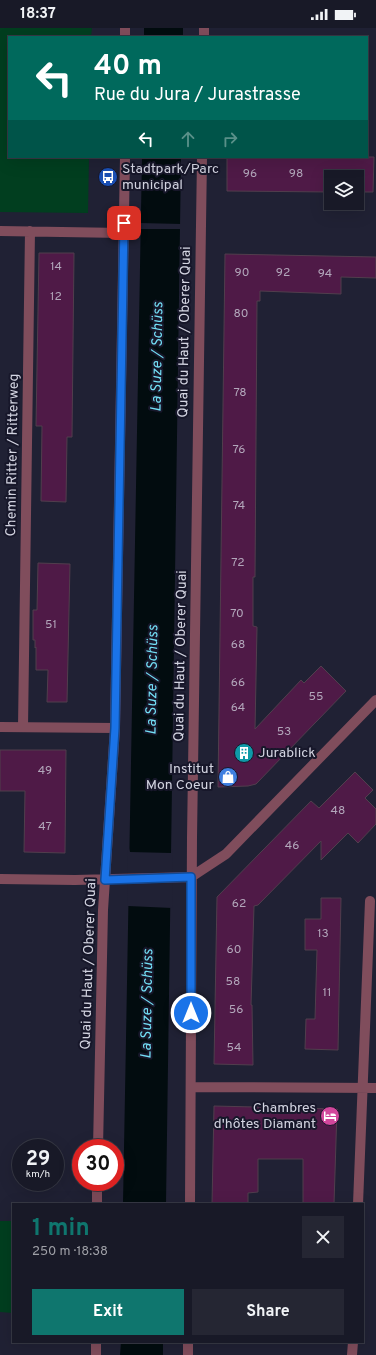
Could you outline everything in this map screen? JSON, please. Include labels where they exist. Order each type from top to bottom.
[{"type":"street","name":"Quai du Haut / Oberer Quai","points":[[98,1139],[105,880],[115,728],[125,158]]},
{"type":"street","name":"Quai du Haut / Oberer Quai","points":[[190,1203],[192,1087],[191,877],[202,158]]},
{"type":"street","points":[[0,231],[123,233]]},
{"type":"street","name":"Chemin Ritter / Ritterweg","points":[[23,727],[30,231]]},
{"type":"street","points":[[0,879],[105,880],[175,879],[191,877],[226,854],[376,700]]},
{"type":"street","points":[[0,727],[115,728]]},
{"type":"street","points":[[358,1203],[370,901]]},
{"type":"street","points":[[192,1087],[376,1088]]},
{"type":"street","points":[[97,1191],[97,1203]]},
{"type":"street","points":[[96,1343],[96,1355]]},
{"type":"street","points":[[188,1343],[188,1355]]},
{"type":"street","points":[[352,1355],[353,1343]]},
{"type":"green space","points":[[0,28],[92,28],[91,36],[8,36],[8,158],[89,158],[88,213],[0,212]]},
{"type":"green space","points":[[0,1221],[12,1221],[12,1313],[0,1312]]},
{"type":"water","points":[[144,28],[183,28],[183,36],[144,36]]},
{"type":"water","name":"La Suze / Schüss","points":[[142,158],[181,158],[166,1203],[123,1203]]},
{"type":"water","points":[[121,1343],[163,1343],[163,1355],[120,1355]]},
{"type":"pier","points":[[139,223],[182,224],[182,229],[139,229]]},
{"type":"pier","points":[[129,848],[130,852],[171,853],[173,849],[172,908],[128,906],[127,909]]},
{"type":"building","points":[[374,157],[373,192],[364,192],[364,170],[324,170],[324,192],[227,191],[227,158]]},
{"type":"building","points":[[39,253],[74,253],[72,437],[67,437],[66,502],[41,501],[42,426],[36,426]]},
{"type":"building","points":[[225,254],[376,257],[376,278],[341,277],[341,294],[260,291],[260,301],[257,301],[255,577],[253,577],[253,626],[257,627],[255,729],[301,680],[304,683],[321,666],[346,691],[256,784],[248,786],[218,787]]},
{"type":"building","points":[[38,563],[70,564],[67,702],[47,702],[48,670],[36,670],[36,647],[35,648],[35,640],[33,640],[33,610],[37,610]]},
{"type":"building","points":[[0,750],[66,750],[65,853],[24,852],[25,791],[0,791]]},
{"type":"building","points":[[355,772],[373,790],[365,798],[376,809],[376,824],[358,843],[348,833],[321,860],[321,841],[258,905],[254,906],[251,1005],[253,1065],[214,1064],[217,897],[311,801],[319,808]]},
{"type":"building","points":[[321,898],[341,898],[338,1050],[305,1049],[306,1019],[315,1019],[317,950],[305,950],[305,919],[321,919]]},
{"type":"building","points":[[214,1106],[337,1109],[334,1203],[303,1203],[303,1159],[258,1159],[258,1192],[248,1193],[248,1203],[212,1203]]},
{"type":"place","name":"Stadtpark/Parc municipal","points":[[108,177]]},
{"type":"place","name":"Jurablick","points":[[244,753]]},
{"type":"place","name":"Institut Mon Coeur","points":[[228,777]]},
{"type":"place","name":"Chambres d'hôtes Diamant","points":[[330,1116]]},
{"type":"route","points":[[124,223],[115,728],[105,880],[175,879],[191,877],[191,1013]]}]
